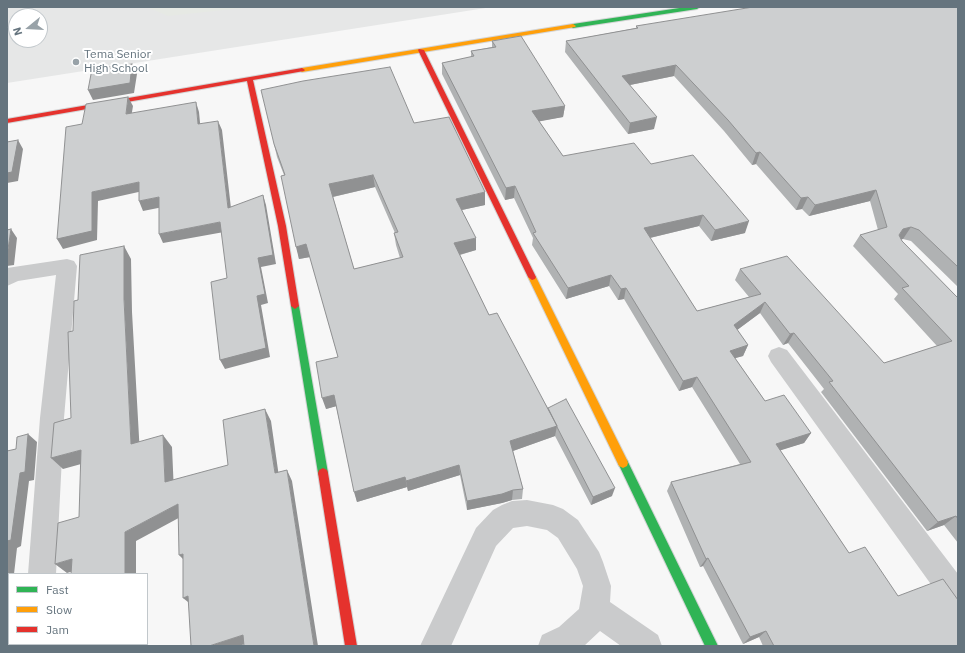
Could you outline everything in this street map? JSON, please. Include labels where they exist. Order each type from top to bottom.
[{"type":"street","points":[[7,121],[421,50],[697,7]]},
{"type":"street","points":[[421,50],[712,646]]},
{"type":"street","points":[[250,80],[282,226],[351,646]]},
{"type":"street","points":[[7,278],[13,274],[67,266],[52,418],[42,573]]},
{"type":"street","points":[[779,356],[958,598]]},
{"type":"street","points":[[435,646],[486,537],[493,528],[512,514],[528,513],[546,516],[558,521],[568,529],[589,562],[597,592],[595,609],[590,620],[570,638],[553,646]]},
{"type":"street","points":[[595,609],[647,646]]},
{"type":"shaded area","name":"Tema Senior High School","points":[[7,7],[492,7],[7,83]]},
{"type":"shaded area","points":[[147,7],[252,7],[168,16]]},
{"type":"building","points":[[753,7],[958,7],[958,267],[919,230],[911,227],[903,229],[899,235],[902,241],[958,298],[958,519],[956,516],[938,522],[829,382],[833,381],[794,333],[790,334],[765,302],[734,325],[748,345],[730,351],[765,401],[784,395],[811,433],[776,444],[849,553],[865,547],[898,596],[943,579],[958,600],[958,646],[774,646],[766,631],[750,637],[708,558],[706,559],[671,482],[751,462],[697,377],[683,381],[626,288],[621,289],[611,275],[568,288],[533,233],[536,232],[515,186],[506,188],[442,63],[474,56],[471,51],[496,47],[492,41],[521,36],[565,106],[532,111],[563,156],[634,143],[651,164],[693,155],[749,221],[715,230],[703,215],[644,228],[697,311],[761,294],[740,269],[787,256],[884,363],[952,341],[902,288],[909,286],[860,235],[887,227],[876,190],[815,205],[808,197],[801,198],[760,152],[756,153],[728,120],[676,65],[622,76],[657,117],[630,123],[566,41],[638,28],[636,26]]},
{"type":"building","points":[[132,64],[130,83],[88,90],[92,69]]},
{"type":"building","points":[[390,67],[414,123],[449,117],[485,192],[456,199],[476,238],[454,243],[489,315],[497,313],[557,426],[510,441],[523,489],[467,501],[459,465],[406,481],[405,477],[354,492],[334,395],[322,398],[316,362],[338,357],[306,244],[296,247],[281,176],[285,175],[274,144],[261,90],[303,81]],"holes":[[[373,175],[398,232],[394,233],[403,257],[354,269],[329,184]]]},
{"type":"building","points":[[128,97],[126,114],[196,102],[198,124],[218,121],[228,208],[263,195],[273,255],[258,258],[265,294],[257,296],[266,348],[220,360],[211,282],[227,278],[220,222],[159,234],[159,197],[139,201],[139,182],[92,192],[92,231],[57,239],[66,127],[82,124],[86,104]]},
{"type":"building","points":[[18,140],[12,172],[7,173],[7,142]]},
{"type":"building","points":[[11,229],[7,256],[7,230]]},
{"type":"building","points":[[124,246],[124,299],[131,444],[163,435],[165,482],[228,465],[223,420],[265,409],[275,473],[287,470],[314,646],[244,646],[243,635],[209,646],[191,646],[188,596],[183,598],[183,554],[179,555],[178,504],[125,532],[125,573],[71,573],[72,559],[55,564],[58,523],[79,517],[81,450],[51,458],[54,423],[71,418],[68,332],[73,331],[74,301],[78,300],[80,255]]},
{"type":"building","points":[[566,399],[615,488],[593,497],[548,408]]},
{"type":"building","points":[[28,434],[25,472],[20,473],[11,540],[7,541],[7,451],[16,449],[17,437]]},
{"type":"building","points":[[57,645],[125,645],[125,646],[54,646]]},
{"type":"traffic: fast","points":[[573,26],[697,7]]},
{"type":"traffic: fast","points":[[295,306],[323,473]]},
{"type":"traffic: fast","points":[[623,463],[712,646]]},
{"type":"traffic: slow","points":[[302,70],[573,26]]},
{"type":"traffic: slow","points":[[532,277],[623,463]]},
{"type":"traffic: jam","points":[[421,50],[532,277]]},
{"type":"traffic: jam","points":[[7,121],[302,70]]},
{"type":"traffic: jam","points":[[250,80],[282,226],[295,306]]},
{"type":"traffic: jam","points":[[323,473],[351,646]]},
{"type":"place","name":"Tema Senior High School","points":[[76,62]]}]
